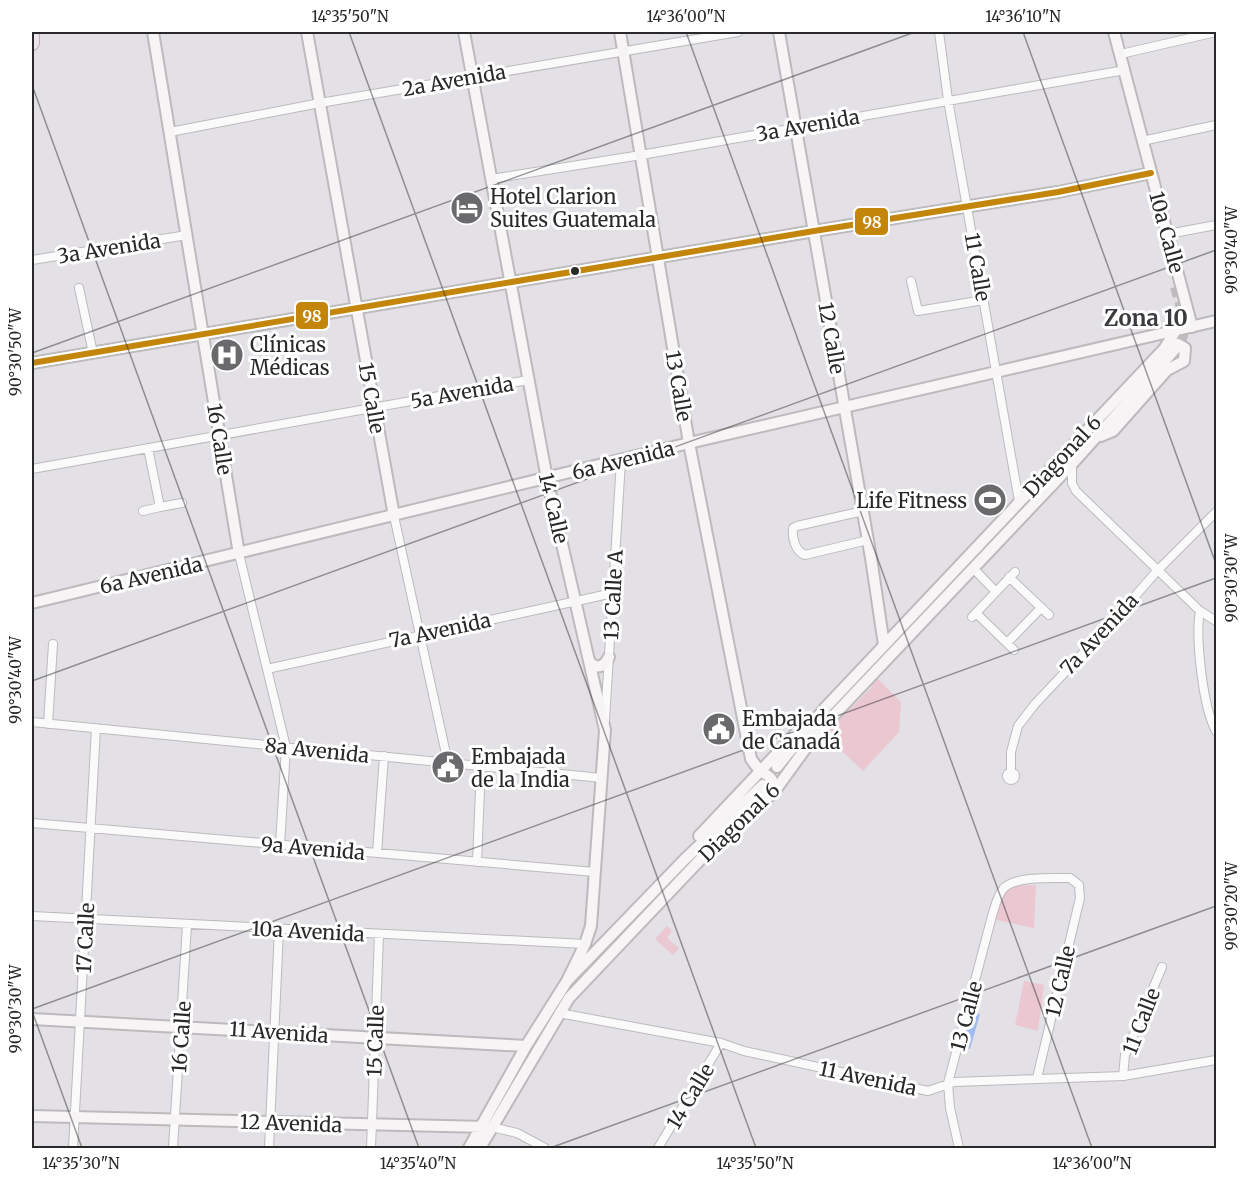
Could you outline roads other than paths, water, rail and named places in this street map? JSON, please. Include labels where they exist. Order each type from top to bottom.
[{"type":"highway","points":[[32,32],[32,44]]},
{"type":"street","name":"16 Calle","points":[[156,32],[170,132],[239,554],[286,747],[280,845]]},
{"type":"street","name":"15 Calle","points":[[307,32],[373,408],[448,763]]},
{"type":"street","name":"14 Calle","points":[[464,32],[547,479],[589,661],[602,700],[605,730],[591,926],[567,981]]},
{"type":"street","name":"13 Calle","points":[[620,32],[689,443],[751,759],[759,765],[769,767]]},
{"type":"street","name":"2a Avenida","points":[[170,132],[320,103],[738,32]]},
{"type":"street","name":"12 Calle","points":[[779,32],[868,540],[884,645]]},
{"type":"street","name":"11 Calle","points":[[939,32],[948,100],[1019,501]]},
{"type":"street","name":"10a Calle","points":[[1114,32],[1192,327]]},
{"type":"street","points":[[1121,54],[1216,32]]},
{"type":"street","name":"3a Avenida","points":[[491,179],[1125,70]]},
{"type":"street","points":[[1142,141],[1216,125]]},
{"type":"street","points":[[32,363],[967,207],[1151,173]]},
{"type":"street","points":[[1158,200],[1158,220],[1175,287]]},
{"type":"street","points":[[1168,234],[1216,225]]},
{"type":"street","name":"3a Avenida","points":[[32,260],[187,235]]},
{"type":"street","points":[[910,281],[918,311],[984,300]]},
{"type":"street","points":[[79,288],[93,353]]},
{"type":"street","name":"6a Avenida","points":[[32,603],[689,443],[1216,321]]},
{"type":"street","name":"Diagonal 6","points":[[686,858],[688,848],[769,767],[811,717],[825,708],[904,625],[1164,349],[1175,332]]},
{"type":"street","points":[[1098,437],[1113,431],[1167,370],[1184,361],[1186,352],[1181,345],[1174,344],[1164,349]]},
{"type":"street","points":[[1098,437],[1178,346]]},
{"type":"street","name":"5a Avenida","points":[[32,469],[528,380]]},
{"type":"street","name":"Diagonal 6","points":[[469,1149],[487,1127],[569,998],[725,834],[774,792],[817,732],[1098,437]]},
{"type":"street","points":[[148,448],[160,507]]},
{"type":"street","name":"13 Calle A","points":[[602,700],[609,657],[621,460]]},
{"type":"street","points":[[1072,464],[1072,483],[1076,491],[1200,611],[1216,621]]},
{"type":"street","points":[[142,511],[182,503]]},
{"type":"street","points":[[862,511],[797,526],[793,534],[796,548],[805,555],[868,540]]},
{"type":"street","name":"7a Avenida","points":[[1011,772],[1011,752],[1018,726],[1031,709],[1157,571],[1216,512]]},
{"type":"street","points":[[974,569],[996,592]]},
{"type":"street","points":[[1014,650],[974,615],[1012,574],[1049,615]]},
{"type":"street","name":"7a Avenida","points":[[267,669],[613,593]]},
{"type":"street","points":[[1007,643],[1041,608]]},
{"type":"street","points":[[1200,611],[1199,643],[1206,702],[1216,731]]},
{"type":"street","points":[[880,615],[886,625],[894,628],[925,619]]},
{"type":"street","points":[[48,723],[53,644]]},
{"type":"street","points":[[589,661],[601,667],[606,664],[609,657]]},
{"type":"street","name":"8a Avenida","points":[[32,722],[602,778]]},
{"type":"street","name":"17 Calle","points":[[74,1149],[96,728]]},
{"type":"street","points":[[377,853],[384,756]]},
{"type":"street","points":[[477,862],[481,766]]},
{"type":"street","points":[[725,834],[727,828],[772,786],[769,767]]},
{"type":"street","name":"Diagonal 6","points":[[480,1149],[487,1127],[526,1046],[567,981],[686,858],[763,785]]},
{"type":"street","name":"9a Avenida","points":[[32,824],[595,872]]},
{"type":"street","name":"12 Calle","points":[[1006,886],[1019,880],[1070,878],[1079,885],[1080,898],[1037,1078]]},
{"type":"street","name":"13 Calle","points":[[960,1149],[950,1108],[948,1083],[992,916],[1001,891],[1006,886]]},
{"type":"street","name":"10a Avenida","points":[[32,916],[585,944]]},
{"type":"street","name":"16 Calle","points":[[173,1149],[187,925]]},
{"type":"street","points":[[269,1149],[279,929]]},
{"type":"street","name":"15 Calle","points":[[371,1149],[379,934]]},
{"type":"street","name":"11 Calle","points":[[1123,1076],[1125,1055],[1162,967]]},
{"type":"street","name":"11 Avenida","points":[[559,1014],[721,1043],[744,1051],[928,1091],[948,1083],[1123,1076],[1216,1060]]},
{"type":"street","name":"11 Avenida","points":[[32,1019],[526,1046]]},
{"type":"street","name":"14 Calle","points":[[658,1149],[721,1043]]},
{"type":"street","name":"12 Avenida","points":[[32,1116],[487,1127],[517,1133],[545,1149]]},
{"type":"water","points":[[971,1011],[980,1014],[970,1049],[961,1046]]},
{"type":"tunnel","points":[[1175,287],[1184,325],[1184,332],[1178,346]]},
{"type":"place","name":"Hotel Clarion Suites Guatemala","points":[[467,208]]},
{"type":"place","name":"Clínicas Médicas","points":[[227,355]]},
{"type":"place","name":"Life Fitness","points":[[990,500]]},
{"type":"place","name":"Embajada de Canadá","points":[[719,729]]},
{"type":"place","name":"Embajada de la India","points":[[448,767]]},
{"type":"district","name":"Zona 10","points":[[1146,318]]}]
